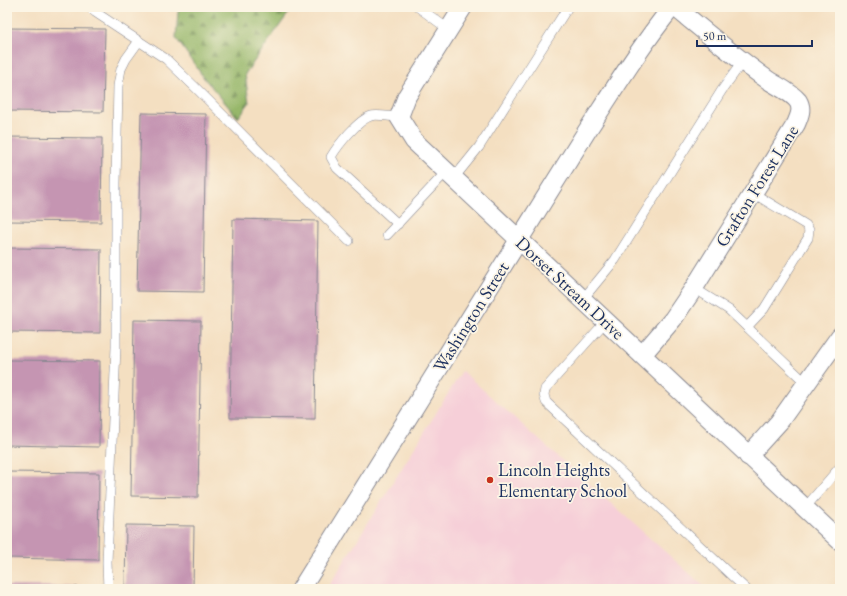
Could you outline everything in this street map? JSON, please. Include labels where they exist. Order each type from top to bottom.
[{"type":"street","points":[[399,117],[407,96],[463,7]]},
{"type":"street","name":"Grafton Forest Lane","points":[[642,355],[673,319],[694,288],[796,124],[801,112],[798,102],[790,94],[768,80],[673,7]]},
{"type":"street","name":"Washington Street","points":[[301,589],[621,78],[660,21],[673,7]]},
{"type":"street","name":"Dorset Stream Drive","points":[[399,117],[414,141],[804,509],[840,541]]},
{"type":"street","points":[[748,456],[779,422],[840,336]]},
{"type":"lane","points":[[89,7],[166,59],[349,241]]},
{"type":"lane","points":[[418,7],[448,29]]},
{"type":"lane","points":[[387,235],[479,147],[568,7]]},
{"type":"lane","points":[[108,589],[107,562],[116,348],[116,184],[118,86],[121,69],[126,58],[139,41]]},
{"type":"lane","points":[[583,299],[616,260],[722,90],[743,61]]},
{"type":"lane","points":[[398,224],[337,168],[331,157],[337,147],[354,128],[371,116],[399,117]]},
{"type":"lane","points":[[747,327],[764,309],[808,238],[809,230],[806,225],[753,193]]},
{"type":"lane","points":[[694,288],[729,310],[807,384]]},
{"type":"lane","points":[[606,321],[545,389],[544,395],[546,402],[746,589]]},
{"type":"lane","points":[[804,509],[840,467]]},
{"type":"shaded area","name":"Lincoln Heights Elementary School","points":[[462,371],[707,589],[327,589]]},
{"type":"green space","points":[[181,7],[293,7],[245,74],[249,103],[238,118],[204,78],[176,38],[178,12]]},
{"type":"building","points":[[7,28],[105,29],[103,112],[7,111]]},
{"type":"building","points":[[141,113],[206,114],[203,292],[137,291]]},
{"type":"building","points":[[7,137],[102,138],[101,222],[7,221]]},
{"type":"building","points":[[233,219],[318,221],[315,419],[230,418]]},
{"type":"building","points":[[7,248],[101,249],[100,333],[7,332]]},
{"type":"building","points":[[134,320],[201,321],[198,497],[131,496]]},
{"type":"building","points":[[7,360],[100,361],[99,447],[7,445]]},
{"type":"building","points":[[7,472],[99,473],[98,560],[7,558]]},
{"type":"building","points":[[126,525],[194,526],[193,589],[125,589]]},
{"type":"building","points":[[7,586],[98,587],[98,589],[7,589]]},
{"type":"place","name":"Lincoln Heights Elementary School","points":[[490,480]]}]
